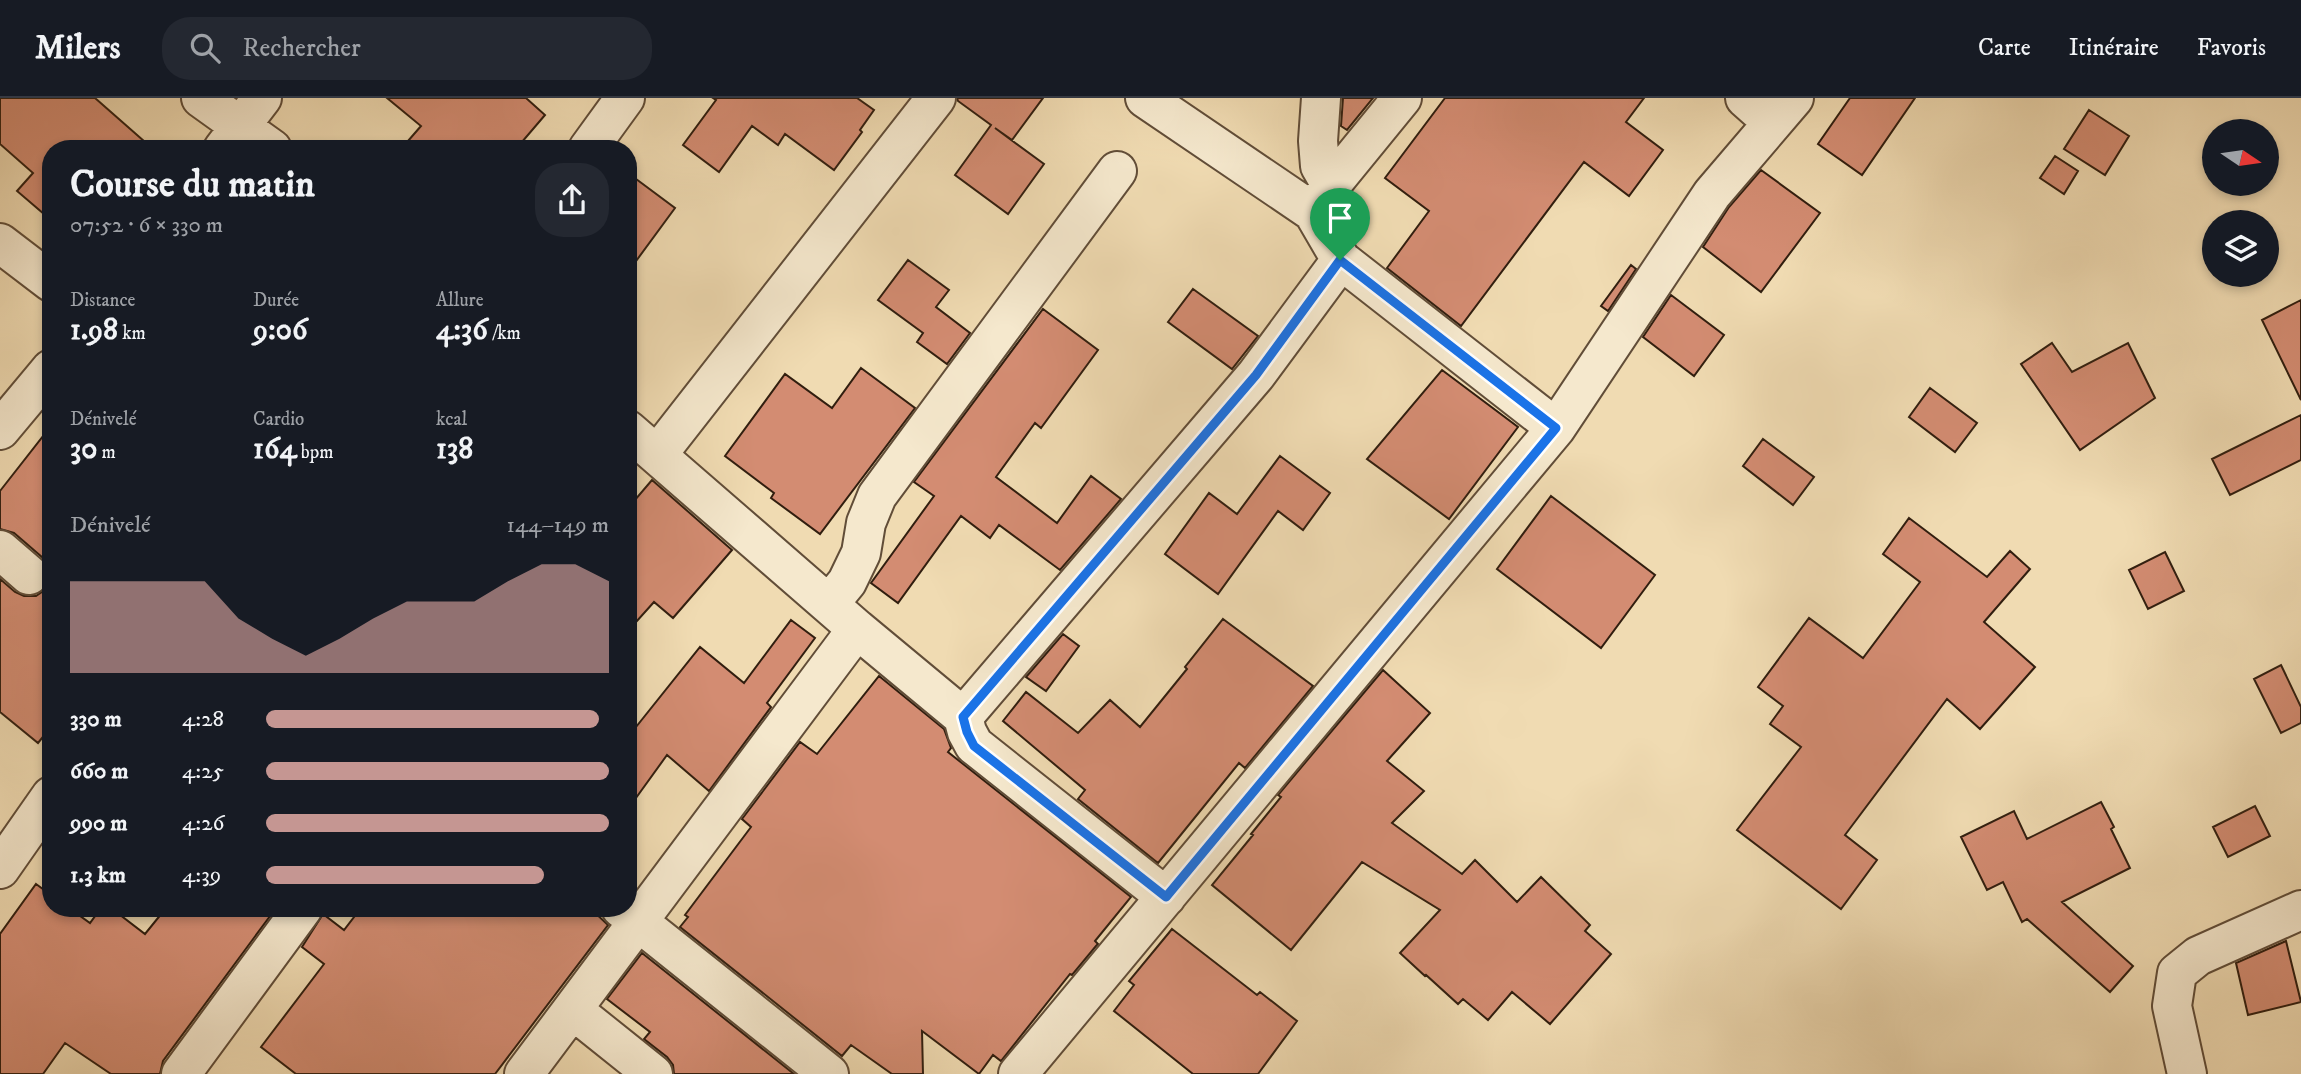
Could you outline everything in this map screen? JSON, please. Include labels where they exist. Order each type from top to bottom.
[{"type":"street","points":[[201,98],[242,124],[261,140]]},
{"type":"street","points":[[594,140],[625,98]]},
{"type":"street","points":[[657,455],[936,98]]},
{"type":"street","points":[[1145,98],[1322,199]]},
{"type":"street","points":[[1321,98],[1318,141],[1322,199],[1340,260],[1556,428]]},
{"type":"street","points":[[1322,199],[1402,98]]},
{"type":"street","points":[[1018,1074],[1556,428],[1771,106]]},
{"type":"street","points":[[830,604],[847,582],[860,553],[866,523],[877,496],[1117,171]]},
{"type":"street","points":[[0,243],[42,275]]},
{"type":"street","points":[[963,717],[1256,375],[1340,260]]},
{"type":"street","points":[[0,430],[42,380]]},
{"type":"street","points":[[637,438],[857,629],[963,717],[974,746],[1166,897]]},
{"type":"street","points":[[0,550],[29,575]]},
{"type":"street","points":[[637,905],[857,629]]},
{"type":"street","points":[[0,869],[42,809]]},
{"type":"street","points":[[2187,1074],[2172,1006],[2177,973],[2198,956],[2301,910]]},
{"type":"street","points":[[181,1074],[296,917]]},
{"type":"street","points":[[524,1074],[573,1010],[628,917]]},
{"type":"street","points":[[632,917],[829,1074]]},
{"type":"street","points":[[573,1010],[653,1074]]},
{"type":"building","points":[[0,98],[95,98],[143,140],[42,140],[42,212],[17,191],[33,173],[0,144]]},
{"type":"building","points":[[387,98],[526,98],[545,115],[524,140],[409,140],[421,126]]},
{"type":"building","points":[[713,98],[857,98],[874,110],[860,130],[862,132],[834,170],[785,134],[778,145],[752,126],[719,172],[683,145],[716,100]]},
{"type":"building","points":[[957,98],[1043,98],[1012,140],[995,128],[1044,164],[1008,214],[955,175],[991,125]]},
{"type":"building","points":[[1343,98],[1373,98],[1347,130],[1341,126]]},
{"type":"building","points":[[1445,98],[1644,98],[1626,122],[1663,150],[1629,196],[1584,162],[1461,326],[1387,268],[1429,211],[1385,178]]},
{"type":"building","points":[[1850,98],[1915,98],[1862,175],[1818,144]]},
{"type":"building","points":[[2089,110],[2129,136],[2105,175],[2064,149]]},
{"type":"building","points":[[2055,156],[2078,171],[2064,194],[2040,178]]},
{"type":"building","points":[[1761,170],[1820,213],[1761,292],[1703,247],[1729,207]]},
{"type":"building","points":[[637,180],[675,208],[637,260]]},
{"type":"building","points":[[908,260],[949,290],[936,307],[970,333],[947,364],[917,342],[923,333],[878,300]]},
{"type":"building","points":[[1631,265],[1636,269],[1608,311],[1601,306]]},
{"type":"building","points":[[1193,289],[1258,336],[1232,369],[1168,322]]},
{"type":"building","points":[[1671,295],[1724,335],[1694,376],[1643,337]]},
{"type":"building","points":[[2301,300],[2301,400],[2262,320]]},
{"type":"building","points":[[1043,309],[1098,350],[1041,428],[1035,423],[996,477],[1057,523],[1091,476],[1121,499],[1060,570],[999,525],[990,538],[961,516],[898,603],[871,583],[934,496],[914,482]]},
{"type":"building","points":[[2052,343],[2072,372],[2128,343],[2155,398],[2080,450],[2021,364]]},
{"type":"building","points":[[861,368],[915,408],[820,534],[771,498],[774,493],[725,456],[785,374],[832,408]]},
{"type":"building","points":[[1442,370],[1518,427],[1449,519],[1367,459]]},
{"type":"building","points":[[1930,388],[1977,423],[1955,452],[1909,417]]},
{"type":"building","points":[[2301,415],[2301,460],[2230,495],[2212,459]]},
{"type":"building","points":[[42,437],[42,557],[14,533],[0,529],[0,491]]},
{"type":"building","points":[[1763,439],[1814,477],[1793,505],[1743,466]]},
{"type":"building","points":[[1280,456],[1330,493],[1303,530],[1278,511],[1218,594],[1165,554],[1209,493],[1237,514]]},
{"type":"building","points":[[652,480],[732,550],[673,618],[654,602],[637,621],[637,498]]},
{"type":"building","points":[[1551,496],[1655,575],[1601,648],[1497,569]]},
{"type":"building","points":[[1909,518],[1987,577],[2010,551],[2030,569],[1984,622],[2035,667],[1980,729],[1947,699],[1845,835],[1877,860],[1841,909],[1737,830],[1801,747],[1770,724],[1783,706],[1758,687],[1809,618],[1863,658],[1920,582],[1883,554]]},
{"type":"building","points":[[2165,552],[2184,591],[2148,609],[2129,570]]},
{"type":"building","points":[[0,579],[15,592],[24,596],[36,596],[42,592],[42,738],[38,743],[0,712]]},
{"type":"building","points":[[1223,619],[1313,686],[1245,768],[1239,763],[1158,863],[1078,799],[1085,790],[1003,721],[1026,692],[1078,733],[1110,700],[1140,727]]},
{"type":"building","points":[[791,620],[815,638],[767,703],[771,707],[709,791],[667,755],[637,797],[637,726],[700,647],[744,683]]},
{"type":"building","points":[[1063,634],[1079,646],[1046,691],[1026,677]]},
{"type":"building","points":[[2281,665],[2301,707],[2301,723],[2281,733],[2254,679]]},
{"type":"building","points":[[1383,670],[1430,713],[1387,761],[1424,791],[1392,823],[1462,874],[1475,860],[1517,902],[1541,877],[1590,925],[1585,931],[1611,954],[1550,1024],[1512,992],[1488,1020],[1463,999],[1458,1004],[1425,976],[1400,953],[1440,910],[1362,862],[1291,950],[1212,885],[1281,797],[1278,795]]},
{"type":"building","points":[[879,676],[944,729],[951,748],[948,752],[1131,897],[1095,941],[1098,944],[1072,975],[1070,974],[1001,1061],[993,1055],[979,1074],[922,1031],[923,1074],[892,1074],[851,1045],[842,1056],[680,927],[688,917],[685,915],[751,827],[742,819],[800,742],[817,754]]},
{"type":"building","points":[[2101,802],[2130,868],[2062,902],[2133,966],[2110,992],[2027,919],[2022,922],[2003,882],[1987,890],[1961,837],[2014,811],[2027,839]]},
{"type":"building","points":[[2255,806],[2270,836],[2228,857],[2213,827]]},
{"type":"building","points":[[36,884],[42,888],[42,917],[82,917],[90,923],[94,917],[123,917],[145,934],[159,917],[269,917],[163,1061],[160,1074],[111,1074],[65,1043],[43,1074],[0,1074],[0,934]]},
{"type":"building","points":[[321,917],[327,917],[344,930],[354,917],[600,917],[608,925],[495,1074],[296,1074],[261,1047],[324,964],[302,947]]},
{"type":"building","points":[[1172,929],[1257,995],[1260,992],[1297,1021],[1258,1074],[1193,1074],[1114,1011],[1134,985],[1129,981]]},
{"type":"building","points":[[2286,941],[2301,1002],[2248,1015],[2236,963]]},
{"type":"building","points":[[642,953],[794,1074],[674,1074],[673,1065],[667,1057],[644,1039],[650,1032],[607,999]]},
{"type":"route","points":[[1340,260],[1556,428],[1166,897],[974,746],[963,717],[1256,375],[1340,260]]}]
